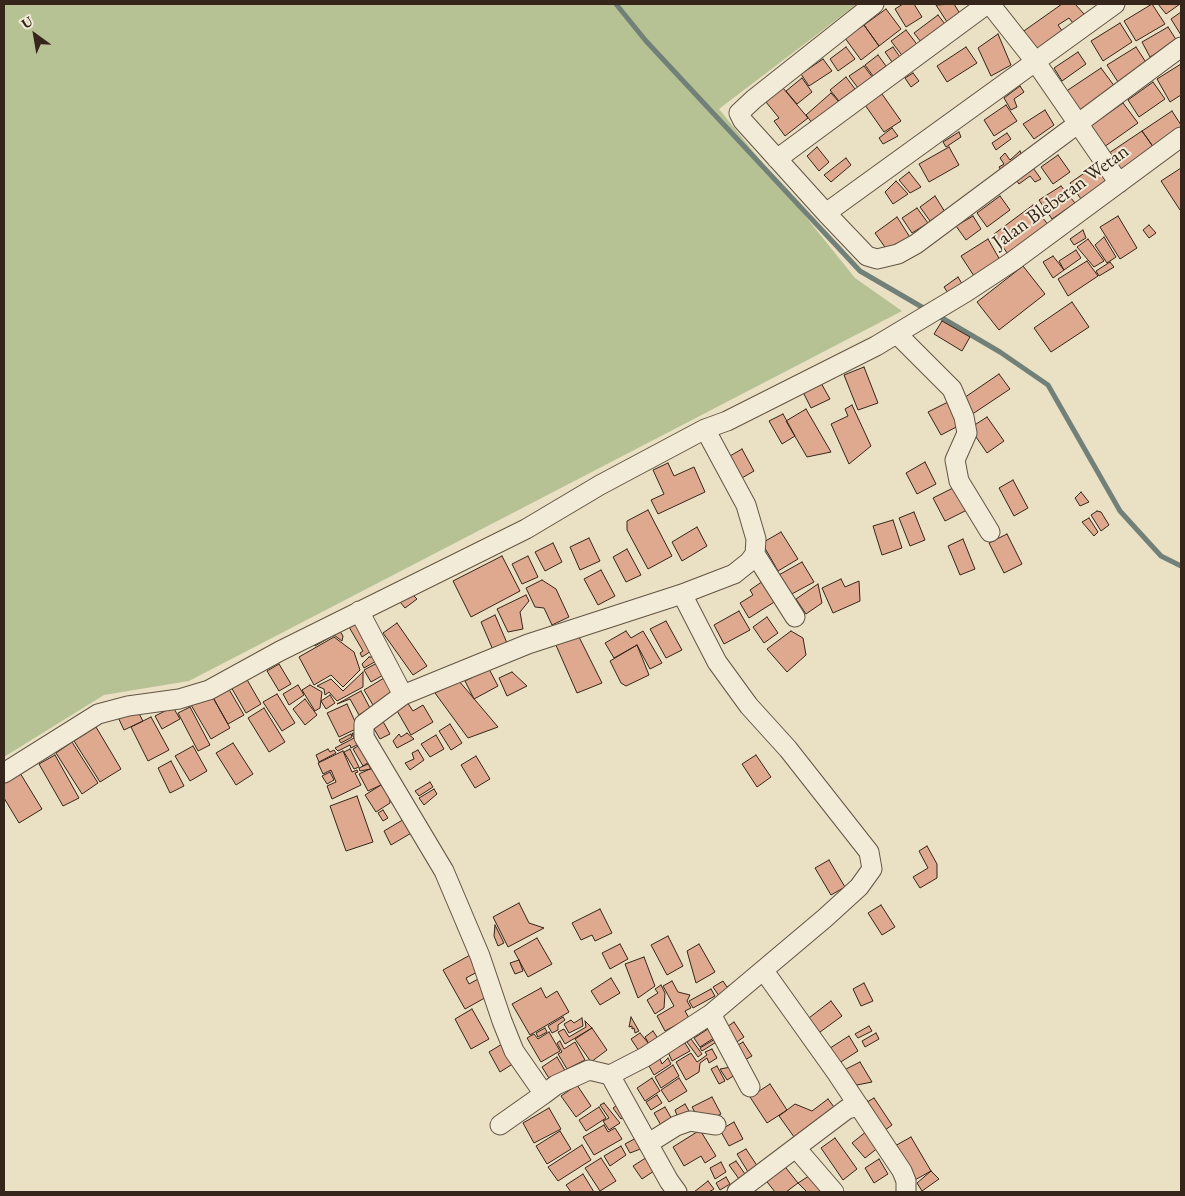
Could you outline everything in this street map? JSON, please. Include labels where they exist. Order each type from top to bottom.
[{"type":"street","points":[[874,4],[739,113],[743,121],[826,213],[867,256],[877,259],[888,257],[916,244],[1181,47]]},
{"type":"street","points":[[777,159],[988,4],[1035,61],[1119,183]]},
{"type":"street","points":[[826,213],[1115,4]]},
{"type":"street","name":"Jalan Bleberan Wetan","points":[[4,773],[98,714],[128,706],[179,699],[209,690],[280,651],[526,529],[600,485],[705,429],[744,412],[901,332],[1013,261],[1181,137]]},
{"type":"street","points":[[901,332],[952,388],[964,417],[967,433],[955,460],[959,481],[990,532]]},
{"type":"street","points":[[544,1094],[514,1051],[480,956],[444,871],[364,737],[364,724],[403,695],[528,644],[682,594],[734,574],[749,562],[755,554],[756,539],[746,505],[705,429]]},
{"type":"street","points":[[755,554],[795,617]]},
{"type":"street","points":[[500,1125],[556,1085],[589,1070],[610,1075],[645,1057],[711,1014],[764,971],[859,887],[872,869],[869,852],[788,749],[750,706],[717,662],[682,594]]},
{"type":"street","points":[[359,611],[403,695]]},
{"type":"street","points":[[764,971],[859,1106],[902,1171],[906,1181],[906,1192]]},
{"type":"street","points":[[711,1014],[750,1087]]},
{"type":"street","points":[[610,1075],[677,1192]]},
{"type":"street","points":[[737,1192],[758,1186],[796,1148],[847,1109],[859,1106]]},
{"type":"street","points":[[649,1144],[676,1126],[690,1122],[716,1125]]},
{"type":"street","points":[[796,1148],[834,1192]]},
{"type":"green space","points":[[4,4],[857,4],[719,109],[855,278],[902,311],[189,681],[104,695],[4,757]]},
{"type":"building","points":[[903,4],[914,4],[922,17],[906,27],[895,9]]},
{"type":"building","points":[[954,4],[962,17],[949,25],[936,5]]},
{"type":"building","points":[[1062,4],[1075,4],[1084,14],[1076,27],[1069,18],[1058,25],[1065,35],[1037,55],[1021,33]]},
{"type":"building","points":[[1152,4],[1165,24],[1136,41],[1124,21]]},
{"type":"building","points":[[1158,4],[1180,4],[1166,14]]},
{"type":"building","points":[[886,9],[901,29],[879,46],[864,25]]},
{"type":"building","points":[[1181,12],[1181,35],[1171,19]]},
{"type":"building","points":[[938,15],[945,24],[921,42],[914,33]]},
{"type":"building","points":[[1120,23],[1132,42],[1103,61],[1091,41]]},
{"type":"building","points":[[864,25],[879,46],[861,60],[845,38]]},
{"type":"building","points":[[1168,27],[1177,41],[1150,57],[1142,42]]},
{"type":"building","points":[[906,30],[919,47],[904,58],[891,41]]},
{"type":"building","points":[[998,34],[1011,65],[991,76],[978,48]]},
{"type":"building","points":[[846,47],[855,59],[838,71],[830,59]]},
{"type":"building","points":[[893,47],[900,57],[892,62],[885,52]]},
{"type":"building","points":[[966,47],[977,63],[947,82],[937,66]]},
{"type":"building","points":[[1136,47],[1149,67],[1118,82],[1107,65]]},
{"type":"building","points":[[1078,52],[1086,64],[1062,81],[1054,68]]},
{"type":"building","points":[[878,55],[886,66],[873,76],[865,65]]},
{"type":"building","points":[[823,59],[832,71],[809,86],[801,74]]},
{"type":"building","points":[[1181,64],[1181,95],[1170,102],[1157,79]]},
{"type":"building","points":[[864,66],[873,78],[858,88],[849,76]]},
{"type":"building","points":[[1101,68],[1118,91],[1078,111],[1065,92]]},
{"type":"building","points":[[913,73],[919,81],[911,87],[905,78]]},
{"type":"building","points":[[846,77],[855,89],[839,101],[830,90]]},
{"type":"building","points":[[802,78],[812,92],[797,104],[786,91]]},
{"type":"building","points":[[1153,82],[1165,99],[1139,117],[1128,100]]},
{"type":"building","points":[[1020,86],[1024,92],[1014,99],[1017,107],[1011,110],[1004,98]]},
{"type":"building","points":[[783,88],[808,118],[785,136],[774,121],[779,118],[766,102]]},
{"type":"building","points":[[831,93],[839,102],[813,124],[806,115]]},
{"type":"building","points":[[882,94],[901,121],[884,132],[865,105]]},
{"type":"building","points":[[1123,103],[1138,123],[1104,147],[1089,127]]},
{"type":"building","points":[[1006,105],[1017,121],[994,136],[984,120]]},
{"type":"building","points":[[1045,110],[1054,125],[1034,139],[1023,124]]},
{"type":"building","points":[[1172,111],[1181,125],[1181,129],[1154,148],[1142,131]]},
{"type":"building","points":[[892,128],[898,136],[883,144],[879,138]]},
{"type":"building","points":[[1142,131],[1154,148],[1120,171],[1109,153]]},
{"type":"building","points":[[959,132],[961,137],[946,147],[943,142]]},
{"type":"building","points":[[1007,133],[1011,139],[996,150],[992,143]]},
{"type":"building","points":[[817,147],[829,162],[819,171],[807,156]]},
{"type":"building","points":[[949,147],[959,165],[929,182],[919,164]]},
{"type":"building","points":[[1020,151],[1023,158],[1002,172],[999,167],[1004,164],[1000,158],[1005,153],[1010,160]]},
{"type":"building","points":[[1058,155],[1070,172],[1053,184],[1041,167]]},
{"type":"building","points":[[846,158],[851,165],[831,182],[824,175]]},
{"type":"building","points":[[1031,165],[1041,179],[1035,182],[1030,176],[1019,184],[1015,178]]},
{"type":"building","points":[[1096,165],[1107,181],[1081,199],[1070,183]]},
{"type":"building","points":[[1181,168],[1181,209],[1180,210],[1161,181]]},
{"type":"building","points":[[909,172],[921,187],[910,193],[899,180]]},
{"type":"building","points":[[896,181],[908,194],[893,204],[885,192]]},
{"type":"building","points":[[1061,186],[1075,203],[1052,219],[1039,200]]},
{"type":"building","points":[[935,196],[945,212],[930,221],[920,207]]},
{"type":"building","points":[[1000,196],[1010,210],[987,227],[977,213]]},
{"type":"building","points":[[1033,205],[1049,226],[1012,260],[994,234]]},
{"type":"building","points":[[917,208],[928,223],[912,233],[902,218]]},
{"type":"building","points":[[973,216],[981,229],[966,240],[956,226]]},
{"type":"building","points":[[1118,216],[1137,248],[1120,259],[1100,227]]},
{"type":"building","points":[[897,217],[913,242],[889,253],[875,233]]},
{"type":"building","points":[[1149,225],[1156,233],[1149,238],[1143,230]]},
{"type":"building","points":[[1083,230],[1086,238],[1074,245],[1070,239]]},
{"type":"building","points":[[1104,237],[1116,257],[1107,263],[1095,245]]},
{"type":"building","points":[[988,239],[1000,260],[974,276],[961,256]]},
{"type":"building","points":[[1088,239],[1104,261],[1094,267],[1077,247]]},
{"type":"building","points":[[1076,250],[1081,258],[1064,270],[1059,261]]},
{"type":"building","points":[[1053,256],[1064,270],[1053,278],[1043,262]]},
{"type":"building","points":[[1087,261],[1098,276],[1068,296],[1058,279]]},
{"type":"building","points":[[1110,262],[1114,267],[1099,276],[1096,271]]},
{"type":"building","points":[[1023,266],[1045,294],[999,330],[977,302]]},
{"type":"building","points":[[958,277],[964,287],[950,296],[944,287]]},
{"type":"building","points":[[1072,302],[1089,327],[1051,352],[1034,328]]},
{"type":"building","points":[[942,321],[970,337],[962,351],[934,334]]},
{"type":"building","points":[[864,367],[878,403],[858,410],[844,375]]},
{"type":"building","points":[[999,374],[1010,389],[968,417],[958,402]]},
{"type":"building","points":[[821,383],[830,399],[811,408],[803,392]]},
{"type":"building","points":[[952,400],[964,423],[941,435],[928,412]]},
{"type":"building","points":[[852,405],[871,446],[849,464],[831,424],[848,416],[845,409]]},
{"type":"building","points":[[806,409],[831,452],[807,457],[786,421]]},
{"type":"building","points":[[783,414],[795,436],[782,444],[769,421]]},
{"type":"building","points":[[987,417],[1004,441],[987,453],[970,428]]},
{"type":"building","points":[[742,449],[754,471],[735,482],[723,460]]},
{"type":"building","points":[[925,462],[936,484],[917,494],[906,473]]},
{"type":"building","points":[[668,463],[674,476],[694,467],[705,492],[658,514],[651,500],[664,494],[653,470]]},
{"type":"building","points":[[1013,480],[1028,508],[1014,516],[999,488]]},
{"type":"building","points":[[955,487],[967,510],[945,521],[933,498]]},
{"type":"building","points":[[1081,492],[1089,502],[1080,506],[1075,498]]},
{"type":"building","points":[[648,510],[672,556],[648,569],[627,530],[627,521]]},
{"type":"building","points":[[1097,511],[1101,512],[1109,525],[1101,531],[1091,515]]},
{"type":"building","points":[[914,512],[925,540],[910,546],[899,518]]},
{"type":"building","points":[[1089,518],[1098,532],[1094,536],[1082,522]]},
{"type":"building","points":[[893,520],[902,548],[882,555],[873,526]]},
{"type":"building","points":[[697,527],[707,546],[682,561],[672,542]]},
{"type":"building","points":[[781,532],[798,559],[778,571],[762,543]]},
{"type":"building","points":[[1007,534],[1022,564],[1004,573],[989,543]]},
{"type":"building","points":[[589,538],[600,561],[580,570],[570,547]]},
{"type":"building","points":[[963,539],[975,569],[960,575],[948,546]]},
{"type":"building","points":[[553,543],[562,562],[545,571],[535,552]]},
{"type":"building","points":[[627,549],[641,575],[626,582],[613,557]]},
{"type":"building","points":[[502,556],[520,591],[471,617],[453,581]]},
{"type":"building","points":[[528,556],[538,577],[522,584],[512,564]]},
{"type":"building","points":[[802,562],[814,582],[788,596],[777,576]]},
{"type":"building","points":[[601,570],[615,596],[598,605],[584,579]]},
{"type":"building","points":[[766,579],[779,599],[749,618],[740,603],[753,595],[750,590]]},
{"type":"building","points":[[841,579],[845,587],[859,581],[860,601],[833,613],[822,588]]},
{"type":"building","points":[[542,580],[556,589],[569,617],[552,625],[544,608],[535,607],[526,588]]},
{"type":"building","points":[[818,584],[822,603],[806,614],[796,599]]},
{"type":"building","points":[[411,593],[417,599],[405,608],[400,602]]},
{"type":"building","points":[[526,595],[529,601],[520,612],[523,629],[508,632],[497,609]]},
{"type":"building","points":[[739,611],[750,630],[724,644],[714,625]]},
{"type":"building","points":[[495,615],[507,643],[493,650],[481,622]]},
{"type":"building","points":[[767,617],[778,633],[764,643],[753,627]]},
{"type":"building","points":[[666,621],[682,650],[666,658],[650,629]]},
{"type":"building","points":[[355,623],[371,651],[362,657],[360,653],[363,651],[349,627]]},
{"type":"building","points":[[397,623],[427,666],[413,675],[383,633]]},
{"type":"building","points":[[338,628],[343,636],[342,641],[334,635],[315,646],[313,642]]},
{"type":"building","points":[[626,631],[631,638],[643,631],[662,663],[650,669],[637,645],[614,658],[605,643]]},
{"type":"building","points":[[791,631],[803,638],[806,655],[787,672],[767,649]]},
{"type":"building","points":[[334,637],[354,652],[360,670],[343,687],[331,675],[314,685],[299,657]]},
{"type":"building","points":[[579,637],[602,683],[577,693],[555,643]]},
{"type":"building","points":[[637,645],[649,675],[626,686],[621,683],[610,661]]},
{"type":"building","points":[[369,657],[377,657],[378,660],[364,668],[362,664]]},
{"type":"building","points":[[379,662],[385,674],[371,682],[364,670]]},
{"type":"building","points":[[279,664],[291,684],[279,691],[267,671]]},
{"type":"building","points":[[489,669],[498,686],[474,699],[465,681]]},
{"type":"building","points":[[363,672],[363,687],[337,701],[329,692],[325,695],[324,689],[317,686],[331,679],[343,691]]},
{"type":"building","points":[[512,672],[527,686],[507,696],[499,678]]},
{"type":"building","points":[[246,678],[261,704],[246,713],[231,687]]},
{"type":"building","points":[[384,678],[393,693],[373,705],[364,690]]},
{"type":"building","points":[[459,681],[498,727],[468,738],[435,693]]},
{"type":"building","points":[[298,685],[304,695],[289,705],[283,694]]},
{"type":"building","points":[[310,685],[322,692],[320,708],[315,711],[302,690]]},
{"type":"building","points":[[227,686],[244,715],[228,724],[211,694]]},
{"type":"building","points":[[361,691],[370,708],[359,715],[350,699],[337,704]]},
{"type":"building","points":[[211,694],[230,728],[211,739],[191,705]]},
{"type":"building","points":[[277,694],[295,723],[282,731],[263,702]]},
{"type":"building","points":[[330,695],[335,703],[326,709],[321,701]]},
{"type":"building","points":[[305,699],[317,715],[305,725],[293,709]]},
{"type":"building","points":[[407,702],[413,711],[423,705],[433,722],[411,735],[396,709]]},
{"type":"building","points":[[347,704],[358,728],[339,737],[327,713]]},
{"type":"building","points":[[135,706],[143,721],[124,730],[117,715]]},
{"type":"building","points":[[173,707],[180,719],[162,729],[155,716]]},
{"type":"building","points":[[190,707],[210,745],[198,751],[178,713]]},
{"type":"building","points":[[264,708],[285,742],[269,752],[248,718]]},
{"type":"building","points":[[380,716],[390,734],[380,739],[370,722]]},
{"type":"building","points":[[151,717],[169,750],[148,761],[131,727]]},
{"type":"building","points":[[450,724],[462,743],[451,750],[439,731]]},
{"type":"building","points":[[96,727],[121,769],[100,782],[74,741]]},
{"type":"building","points":[[353,733],[359,744],[351,748],[350,745],[338,751],[335,748],[354,738]]},
{"type":"building","points":[[407,733],[414,739],[397,748],[393,741],[399,734],[401,737]]},
{"type":"building","points":[[351,734],[352,737],[341,743],[339,740]]},
{"type":"building","points":[[436,735],[444,749],[430,757],[421,744]]},
{"type":"building","points":[[72,742],[98,783],[82,794],[56,753]]},
{"type":"building","points":[[233,743],[253,774],[236,785],[216,753]]},
{"type":"building","points":[[362,744],[372,760],[363,766],[353,749]]},
{"type":"building","points":[[193,746],[207,771],[190,781],[175,756]]},
{"type":"building","points":[[328,749],[330,752],[334,750],[336,753],[319,762],[316,755]]},
{"type":"building","points":[[350,749],[359,767],[354,769],[344,752]]},
{"type":"building","points":[[418,750],[424,760],[410,770],[405,763],[414,759],[412,753]]},
{"type":"building","points":[[343,751],[352,772],[357,770],[358,772],[355,773],[361,785],[332,799],[327,786],[336,782],[331,770],[323,774],[318,763]]},
{"type":"building","points":[[55,755],[79,798],[63,806],[39,764]]},
{"type":"building","points":[[756,755],[771,777],[757,787],[742,764]]},
{"type":"building","points":[[476,756],[490,779],[475,788],[461,765]]},
{"type":"building","points":[[171,761],[184,786],[170,793],[158,768]]},
{"type":"building","points":[[368,764],[371,769],[360,771],[359,768]]},
{"type":"building","points":[[372,768],[381,785],[368,791],[359,774]]},
{"type":"building","points":[[330,772],[334,780],[327,784],[322,776]]},
{"type":"building","points":[[20,773],[42,809],[19,823],[4,798],[4,783]]},
{"type":"building","points":[[389,780],[390,803],[376,812],[365,795]]},
{"type":"building","points":[[430,782],[433,787],[419,796],[415,791]]},
{"type":"building","points":[[434,789],[437,794],[424,805],[419,798]]},
{"type":"building","points":[[357,796],[373,842],[346,851],[330,806]]},
{"type":"building","points":[[383,810],[388,818],[383,821],[378,813]]},
{"type":"building","points":[[406,818],[413,832],[391,845],[384,831]]},
{"type":"building","points":[[927,846],[937,864],[937,878],[920,888],[913,877],[928,868],[919,851]]},
{"type":"building","points":[[829,860],[845,887],[831,895],[815,868]]},
{"type":"building","points":[[519,903],[529,923],[544,928],[508,947],[493,917]]},
{"type":"building","points":[[881,905],[895,927],[882,935],[868,913]]},
{"type":"building","points":[[600,909],[612,933],[595,941],[592,935],[581,940],[572,923]]},
{"type":"building","points":[[495,925],[504,943],[498,946],[494,936]]},
{"type":"building","points":[[668,936],[683,966],[667,975],[651,945]]},
{"type":"building","points":[[537,938],[552,964],[528,977],[514,951]]},
{"type":"building","points":[[620,944],[628,959],[610,969],[602,953]]},
{"type":"building","points":[[699,944],[715,972],[696,983],[687,951]]},
{"type":"building","points":[[472,954],[481,970],[466,978],[469,984],[480,978],[490,995],[465,1009],[443,970]]},
{"type":"building","points":[[644,957],[655,986],[638,998],[625,964]]},
{"type":"building","points":[[519,960],[523,971],[515,974],[510,963]]},
{"type":"building","points":[[611,978],[620,993],[600,1005],[591,991]]},
{"type":"building","points":[[738,980],[719,996],[713,987],[723,981],[727,987]]},
{"type":"building","points":[[672,981],[678,992],[690,995],[687,1001],[691,1008],[685,1011],[689,1018],[665,1031],[657,1016],[674,1006],[663,986]]},
{"type":"building","points":[[864,983],[873,1001],[861,1006],[853,989]]},
{"type":"building","points":[[661,985],[665,993],[664,1008],[655,1014],[647,1000],[658,993],[655,989]]},
{"type":"building","points":[[541,988],[546,998],[557,991],[569,1012],[530,1035],[512,1004]]},
{"type":"building","points":[[711,989],[715,996],[693,1008],[689,1001]]},
{"type":"building","points":[[831,1001],[842,1016],[816,1035],[805,1021]]},
{"type":"building","points":[[472,1009],[489,1039],[471,1049],[455,1019]]},
{"type":"building","points":[[563,1017],[565,1020],[558,1025],[558,1030],[552,1033],[548,1026]]},
{"type":"building","points":[[631,1017],[639,1031],[635,1033],[632,1026],[629,1027]]},
{"type":"building","points":[[582,1018],[583,1026],[569,1033],[564,1024],[571,1020],[574,1023]]},
{"type":"building","points":[[585,1021],[592,1028],[565,1044],[558,1032],[564,1029],[569,1037],[586,1027]]},
{"type":"building","points":[[734,1022],[744,1037],[731,1046],[721,1031]]},
{"type":"building","points":[[869,1026],[872,1031],[858,1038],[855,1034]]},
{"type":"building","points":[[711,1027],[717,1036],[700,1047],[694,1038]]},
{"type":"building","points":[[545,1028],[547,1032],[538,1037],[536,1033]]},
{"type":"building","points":[[592,1028],[607,1050],[591,1062],[575,1039]]},
{"type":"building","points":[[653,1031],[659,1040],[649,1044],[645,1037]]},
{"type":"building","points":[[549,1032],[560,1051],[541,1062],[527,1038],[534,1034],[538,1039]]},
{"type":"building","points":[[640,1033],[649,1044],[639,1051],[631,1039]]},
{"type":"building","points":[[876,1033],[879,1039],[865,1047],[862,1041]]},
{"type":"building","points":[[720,1036],[721,1039],[702,1051],[700,1048]]},
{"type":"building","points":[[849,1036],[858,1051],[836,1065],[827,1050]]},
{"type":"building","points":[[691,1039],[702,1054],[698,1057],[687,1042]]},
{"type":"building","points":[[507,1041],[519,1060],[500,1072],[489,1052]]},
{"type":"building","points":[[560,1041],[564,1049],[575,1042],[585,1060],[567,1069],[558,1054],[562,1052],[557,1043]]},
{"type":"building","points":[[743,1042],[752,1056],[741,1062],[733,1048]]},
{"type":"building","points":[[685,1043],[690,1051],[672,1061],[668,1052]]},
{"type":"building","points":[[712,1049],[717,1058],[709,1063],[707,1058],[700,1063],[699,1072],[686,1080],[676,1062],[691,1053],[697,1062],[707,1055],[705,1052]]},
{"type":"building","points":[[557,1057],[567,1074],[552,1083],[542,1067]]},
{"type":"building","points":[[668,1058],[671,1064],[654,1075],[649,1066],[660,1059],[662,1064]]},
{"type":"building","points":[[860,1062],[872,1082],[852,1086],[842,1071]]},
{"type":"building","points":[[673,1065],[679,1076],[661,1088],[655,1077]]},
{"type":"building","points":[[717,1066],[725,1081],[719,1084],[711,1069]]},
{"type":"building","points":[[731,1067],[735,1075],[727,1080],[720,1069]]},
{"type":"building","points":[[652,1078],[660,1091],[645,1101],[637,1088]]},
{"type":"building","points":[[679,1078],[687,1091],[669,1102],[661,1090]]},
{"type":"building","points":[[770,1084],[787,1110],[767,1123],[750,1097]]},
{"type":"building","points":[[577,1085],[591,1106],[576,1117],[561,1096]]},
{"type":"building","points":[[657,1095],[662,1103],[651,1110],[646,1102]]},
{"type":"building","points":[[712,1097],[721,1114],[711,1119],[697,1116],[692,1107]]},
{"type":"building","points":[[874,1098],[892,1125],[881,1133],[862,1105]]},
{"type":"building","points":[[828,1099],[837,1111],[797,1141],[779,1116],[795,1104],[812,1111]]},
{"type":"building","points":[[623,1101],[631,1113],[621,1119],[613,1108]]},
{"type":"building","points":[[604,1103],[620,1123],[609,1130],[603,1121],[609,1118],[600,1105]]},
{"type":"building","points":[[685,1104],[692,1116],[679,1121],[675,1110]]},
{"type":"building","points":[[599,1107],[606,1118],[586,1131],[579,1120]]},
{"type":"building","points":[[665,1107],[673,1121],[662,1127],[654,1113]]},
{"type":"building","points":[[549,1108],[561,1129],[534,1143],[523,1123]]},
{"type":"building","points":[[734,1122],[743,1139],[729,1146],[720,1130]]},
{"type":"building","points":[[604,1125],[608,1132],[615,1128],[622,1139],[594,1155],[583,1137]]},
{"type":"building","points":[[700,1130],[716,1156],[705,1163],[701,1156],[684,1166],[673,1147]]},
{"type":"building","points":[[560,1131],[571,1149],[547,1164],[536,1146]]},
{"type":"building","points":[[867,1131],[879,1147],[865,1158],[852,1143]]},
{"type":"building","points":[[638,1137],[643,1148],[630,1153],[625,1144]]},
{"type":"building","points":[[911,1137],[931,1171],[913,1181],[893,1147]]},
{"type":"building","points":[[835,1138],[857,1169],[843,1180],[821,1148]]},
{"type":"building","points":[[582,1145],[591,1160],[558,1181],[548,1167]]},
{"type":"building","points":[[621,1146],[626,1155],[610,1166],[604,1156]]},
{"type":"building","points":[[746,1149],[758,1167],[748,1172],[737,1154]]},
{"type":"building","points":[[652,1154],[660,1167],[642,1179],[633,1166]]},
{"type":"building","points":[[601,1158],[616,1181],[600,1191],[585,1168]]},
{"type":"building","points":[[879,1159],[888,1174],[874,1183],[865,1168]]},
{"type":"building","points":[[736,1161],[745,1174],[739,1179],[729,1165]]},
{"type":"building","points":[[721,1162],[726,1172],[715,1179],[710,1168]]},
{"type":"building","points":[[782,1163],[798,1183],[786,1192],[775,1192],[764,1178]]},
{"type":"building","points":[[931,1171],[939,1179],[922,1191],[917,1183]]},
{"type":"building","points":[[583,1174],[594,1192],[571,1192],[566,1185]]},
{"type":"building","points":[[812,1174],[822,1192],[807,1192],[798,1183]]},
{"type":"building","points":[[726,1177],[730,1184],[720,1190],[716,1183]]},
{"type":"building","points":[[708,1181],[714,1189],[709,1192],[694,1192]]},
{"type":"waterway","points":[[616,4],[646,41],[860,271],[927,310]]},
{"type":"waterway","points":[[937,315],[1000,352],[1048,385],[1120,511],[1161,556],[1181,566]]}]
